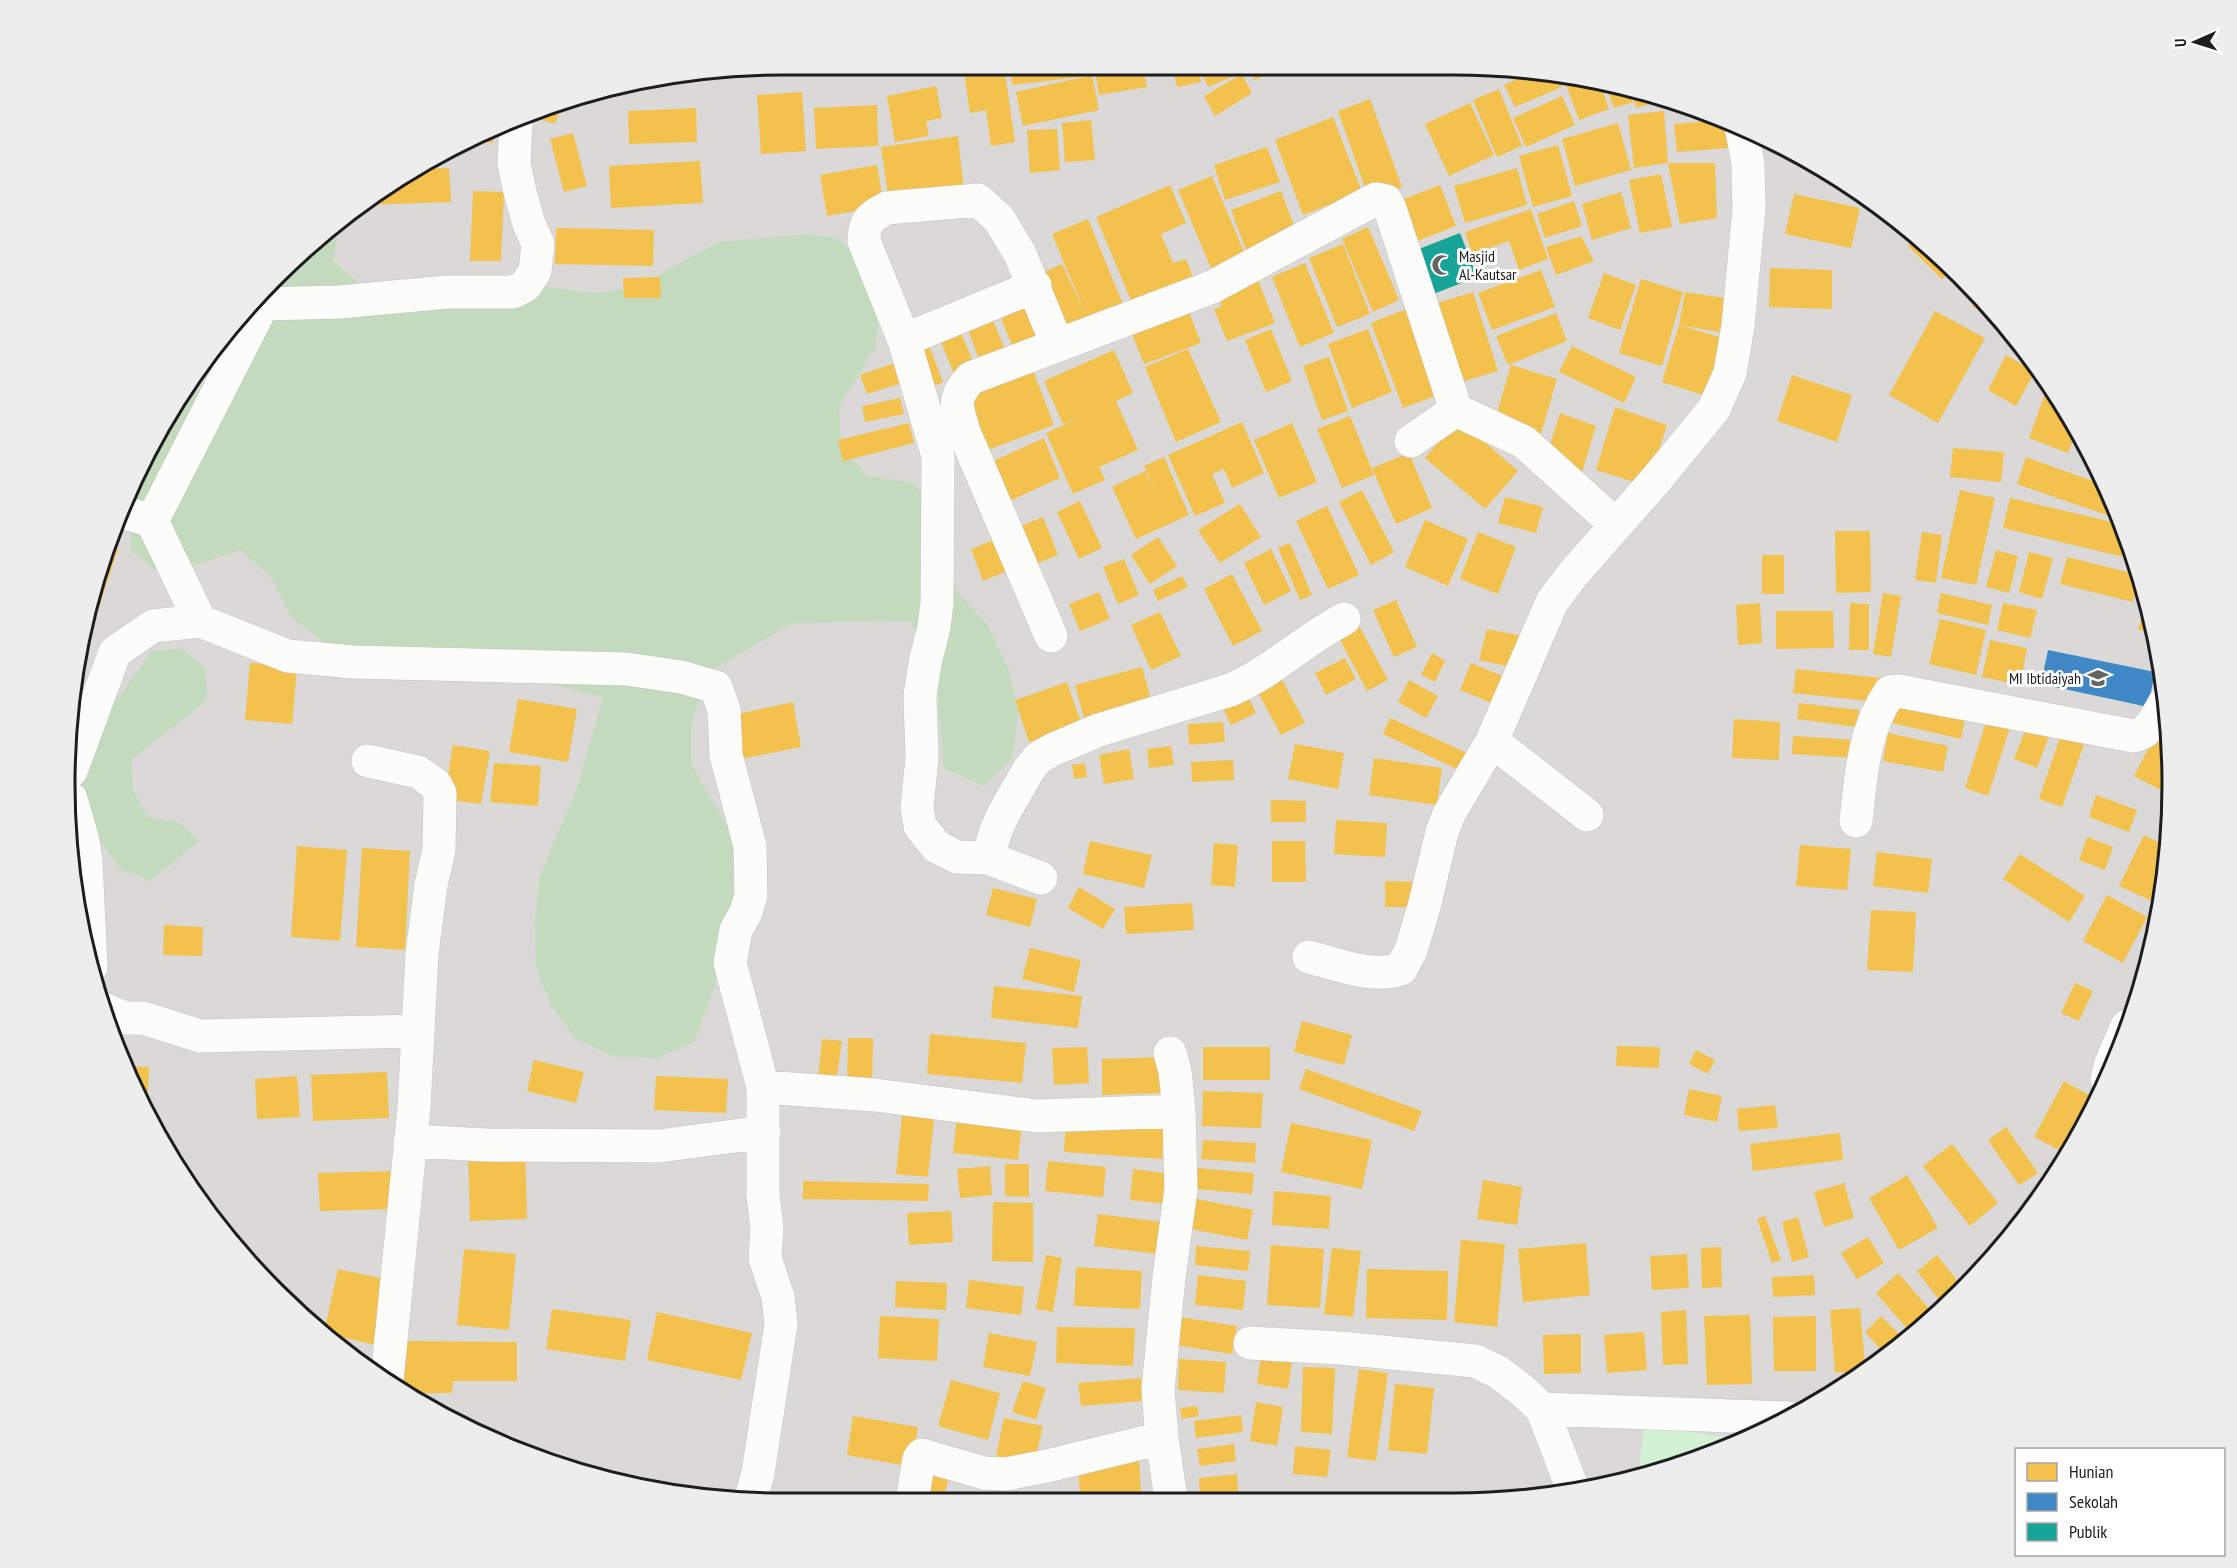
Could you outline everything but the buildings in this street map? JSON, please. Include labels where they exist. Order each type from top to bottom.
[{"type":"street","points":[[264,303],[340,302],[447,292],[513,292],[525,286],[535,271],[538,244],[523,203],[514,164],[516,128]]},
{"type":"street","points":[[1309,957],[1356,970],[1392,972],[1401,969],[1411,950],[1442,832],[1449,814],[1492,741],[1552,602],[1573,574],[1655,481],[1714,409],[1730,373],[1738,326],[1749,209],[1748,163],[1743,137]]},
{"type":"street","points":[[1051,636],[964,432],[956,405],[960,389],[971,378],[1212,287],[1376,199],[1386,201],[1390,209],[1456,410],[1524,442],[1616,525]]},
{"type":"street","points":[[1041,878],[988,858],[957,857],[937,847],[920,826],[917,807],[922,759],[921,681],[934,627],[937,603],[938,456],[904,340],[864,241],[864,226],[874,214],[886,208],[978,200],[999,219],[1020,254],[1035,286],[1057,345]]},
{"type":"street","points":[[904,340],[1035,286]]},
{"type":"street","points":[[152,521],[251,317]]},
{"type":"street","points":[[1411,441],[1456,410]]},
{"type":"street","points":[[129,513],[152,521],[200,621]]},
{"type":"street","points":[[988,858],[996,830],[1005,811],[1038,758],[1100,730],[1230,690],[1251,681],[1326,628],[1344,619]]},
{"type":"street","points":[[76,757],[115,652],[153,626],[200,621],[288,656],[354,662],[627,669],[681,677],[716,687],[724,710],[726,755],[750,846],[751,896],[746,912],[736,930],[730,963],[763,1087],[763,1195],[767,1228],[765,1258],[778,1297],[781,1324],[758,1473],[753,1492]]},
{"type":"street","points":[[1856,821],[1867,740],[1890,692],[1899,691],[2133,736],[2140,736],[2146,732],[2158,713]]},
{"type":"street","points":[[1492,741],[1587,815]]},
{"type":"street","points":[[368,761],[418,772],[435,784],[440,793],[439,850],[431,885],[422,954],[414,1108],[388,1372]]},
{"type":"street","points":[[77,819],[86,861],[89,921]]},
{"type":"street","points":[[113,1013],[125,1018],[143,1018],[200,1036],[417,1031]]},
{"type":"street","points":[[1170,1053],[1175,1071],[1179,1111],[1182,1189],[1169,1277],[1158,1389],[1170,1493]]},
{"type":"street","points":[[763,1087],[875,1095],[1037,1116],[1179,1111]]},
{"type":"street","points":[[410,1141],[487,1145],[659,1146],[764,1132]]},
{"type":"street","points":[[1250,1344],[1340,1348],[1475,1361],[1498,1372],[1542,1409],[1570,1483]]},
{"type":"street","points":[[1542,1409],[1772,1417]]},
{"type":"street","points":[[913,1493],[919,1459],[922,1455],[984,1473],[1006,1474],[1162,1438]]},
{"type":"shaded area","points":[[784,75],[1453,75],[1546,81],[1637,99],[1724,129],[1767,148],[1847,194],[1920,251],[1986,317],[2015,352],[2043,390],[2089,470],[2108,513],[2138,600],[2156,691],[2160,738],[2162,784],[2156,877],[2138,968],[2124,1012],[2089,1098],[2067,1138],[2043,1178],[1986,1251],[1920,1317],[1885,1346],[1847,1374],[1767,1420],[1724,1439],[1637,1469],[1546,1487],[1453,1493],[784,1493],[691,1487],[600,1469],[513,1439],[470,1420],[390,1374],[317,1317],[251,1251],[194,1178],[148,1098],[129,1055],[99,968],[81,877],[75,784],[81,691],[99,600],[129,513],[148,470],[194,390],[251,317],[317,251],[390,194],[470,148],[513,129],[600,99],[691,81]]},
{"type":"green space","points":[[338,234],[333,261],[371,294],[502,281],[595,293],[637,287],[719,242],[808,234],[839,239],[869,269],[880,314],[876,346],[839,407],[841,446],[868,476],[913,483],[939,517],[940,556],[958,593],[988,625],[1008,668],[1018,712],[1013,757],[984,786],[947,770],[943,763],[938,694],[911,621],[792,623],[709,672],[691,725],[691,764],[738,846],[730,929],[719,972],[695,1041],[659,1058],[617,1057],[577,1040],[551,1006],[536,966],[535,920],[540,875],[577,789],[603,697],[442,658],[364,655],[325,643],[292,618],[272,578],[241,550],[162,576],[131,550],[131,508],[170,429],[191,395],[201,387],[223,350],[251,317],[283,283]]},
{"type":"green space","points":[[182,649],[206,668],[207,700],[131,760],[133,790],[148,817],[178,822],[199,841],[150,881],[120,869],[76,806],[75,784],[80,700],[119,697],[152,651]]},
{"type":"green space","points":[[1644,1425],[1727,1438],[1681,1455],[1639,1468]]},
{"type":"place","name":"Masjid Al-Kautsar","points":[[1442,265]]},
{"type":"place","name":"MI Ibtidaiyah","points":[[2098,678]]}]
